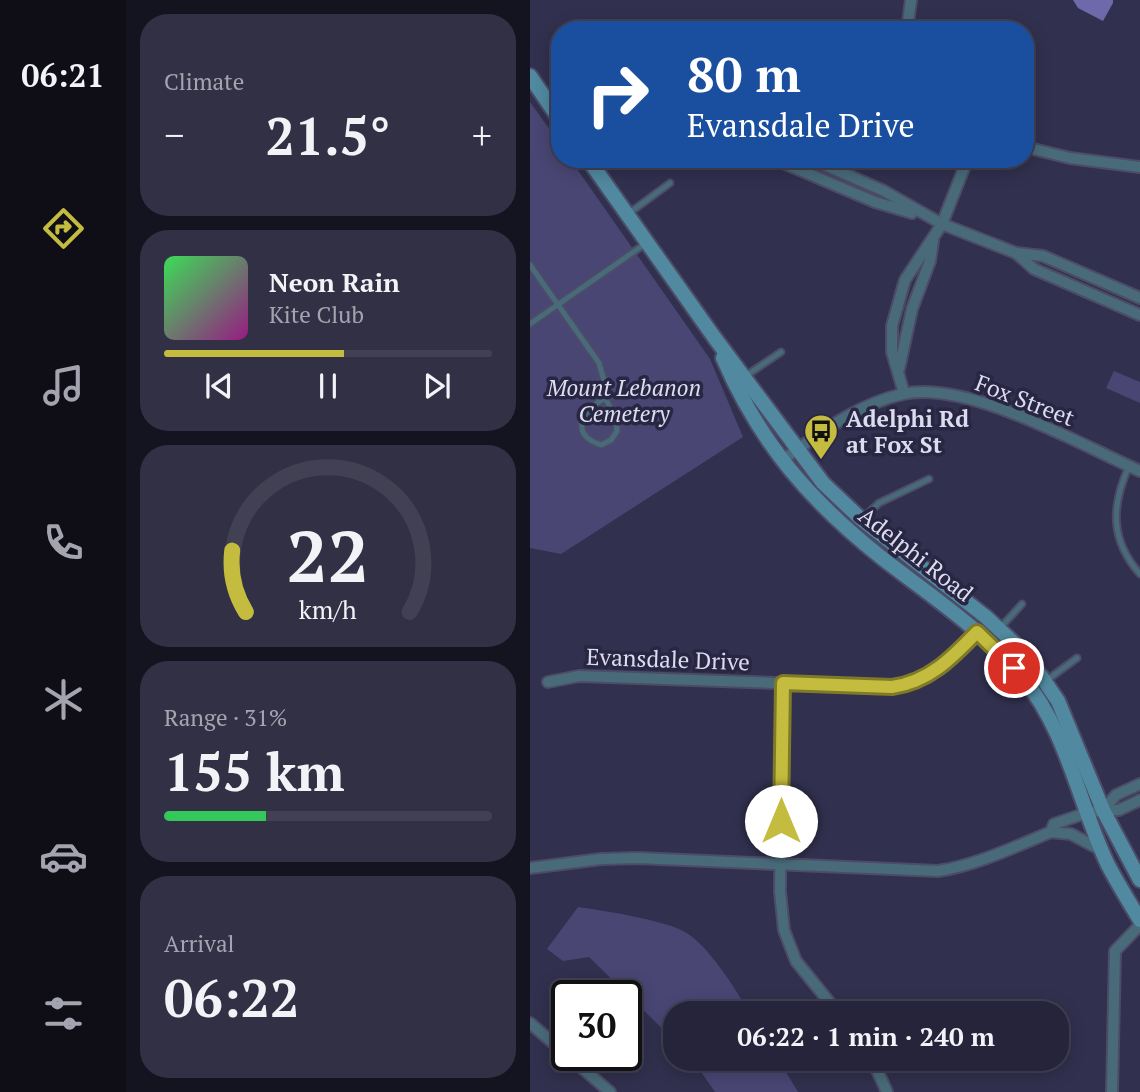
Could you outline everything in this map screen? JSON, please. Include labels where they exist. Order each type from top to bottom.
[{"type":"main road","points":[[530,76],[551,107]]},
{"type":"main road","name":"Adelphi Road","points":[[595,168],[714,337],[823,483],[861,519],[999,629],[1014,643],[1045,682],[1067,721],[1096,811],[1103,852],[1140,923]]},
{"type":"main road","name":"Adelphi Road","points":[[714,337],[742,398],[781,461],[832,516],[1003,655],[1035,696],[1096,811],[1135,860],[1140,880]]},
{"type":"street","points":[[908,21],[912,0]]},
{"type":"street","points":[[1034,149],[1070,158],[1140,167]]},
{"type":"street","points":[[795,168],[848,191],[928,218],[1016,253],[1048,258],[1140,298]]},
{"type":"street","points":[[832,168],[856,178],[928,218]]},
{"type":"street","points":[[904,393],[892,352],[892,326],[911,269],[933,241],[942,224],[964,168]]},
{"type":"street","points":[[848,191],[856,178]]},
{"type":"street","points":[[898,371],[933,241]]},
{"type":"street","points":[[1016,253],[1042,273],[1140,315]]},
{"type":"street","points":[[1042,273],[1048,258]]},
{"type":"street","points":[[911,269],[924,276]]},
{"type":"street","points":[[892,326],[907,330]]},
{"type":"street","name":"Fox Street","points":[[781,461],[840,419],[904,393],[975,400],[1134,469]]},
{"type":"street","name":"Evansdale Drive","points":[[548,682],[578,676],[892,687],[908,685],[942,666],[977,632]]},
{"type":"street","points":[[783,683],[781,912],[796,961],[828,1001]]},
{"type":"street","points":[[1096,811],[1116,795],[1140,784]]},
{"type":"street","points":[[1051,832],[1054,824],[1096,811],[1119,810],[1140,800]]},
{"type":"street","points":[[530,868],[613,858],[938,871],[976,862],[1051,832],[1071,834],[1103,852]]},
{"type":"street","points":[[1112,1092],[1115,951],[1140,923]]},
{"type":"street","points":[[530,1023],[551,1041]]},
{"type":"street","points":[[586,1071],[610,1092]]},
{"type":"street","points":[[878,1071],[887,1092]]},
{"type":"lane","points":[[628,214],[670,183]]},
{"type":"lane","points":[[530,324],[648,242]]},
{"type":"lane","points":[[530,265],[599,363],[605,384],[605,398],[613,407],[617,431],[611,440],[601,445],[589,441],[582,429],[583,418],[591,406],[605,398]]},
{"type":"lane","points":[[744,377],[781,352]]},
{"type":"lane","points":[[1019,417],[1025,404]]},
{"type":"lane","points":[[1134,469],[1117,497],[1115,529],[1120,546],[1140,574]]},
{"type":"lane","points":[[861,519],[879,503],[929,479]]},
{"type":"lane","points":[[999,629],[1022,604]]},
{"type":"lane","points":[[1045,682],[1077,658]]},
{"type":"green space","name":"Mount Lebanon Cemetery","points":[[530,102],[551,131],[551,168],[576,168],[710,359],[743,437],[561,554],[530,548]]},
{"type":"green space","points":[[1114,371],[1140,382],[1140,403],[1106,388]]},
{"type":"green space","points":[[578,907],[650,920],[676,928],[694,939],[713,958],[742,1001],[663,1001],[663,1029],[642,1009],[642,980],[613,980],[589,957],[563,961],[547,949]]},
{"type":"green space","points":[[700,1071],[785,1071],[798,1092],[715,1092]]},
{"type":"shaded area","points":[[1073,0],[1113,0],[1113,3],[1103,21],[1078,8]]},
{"type":"place","name":"Adelphi Rd at Fox St","points":[[821,461]]},
{"type":"route","points":[[781,821],[783,683],[892,687],[908,685],[942,666],[977,632],[1014,668]]}]
